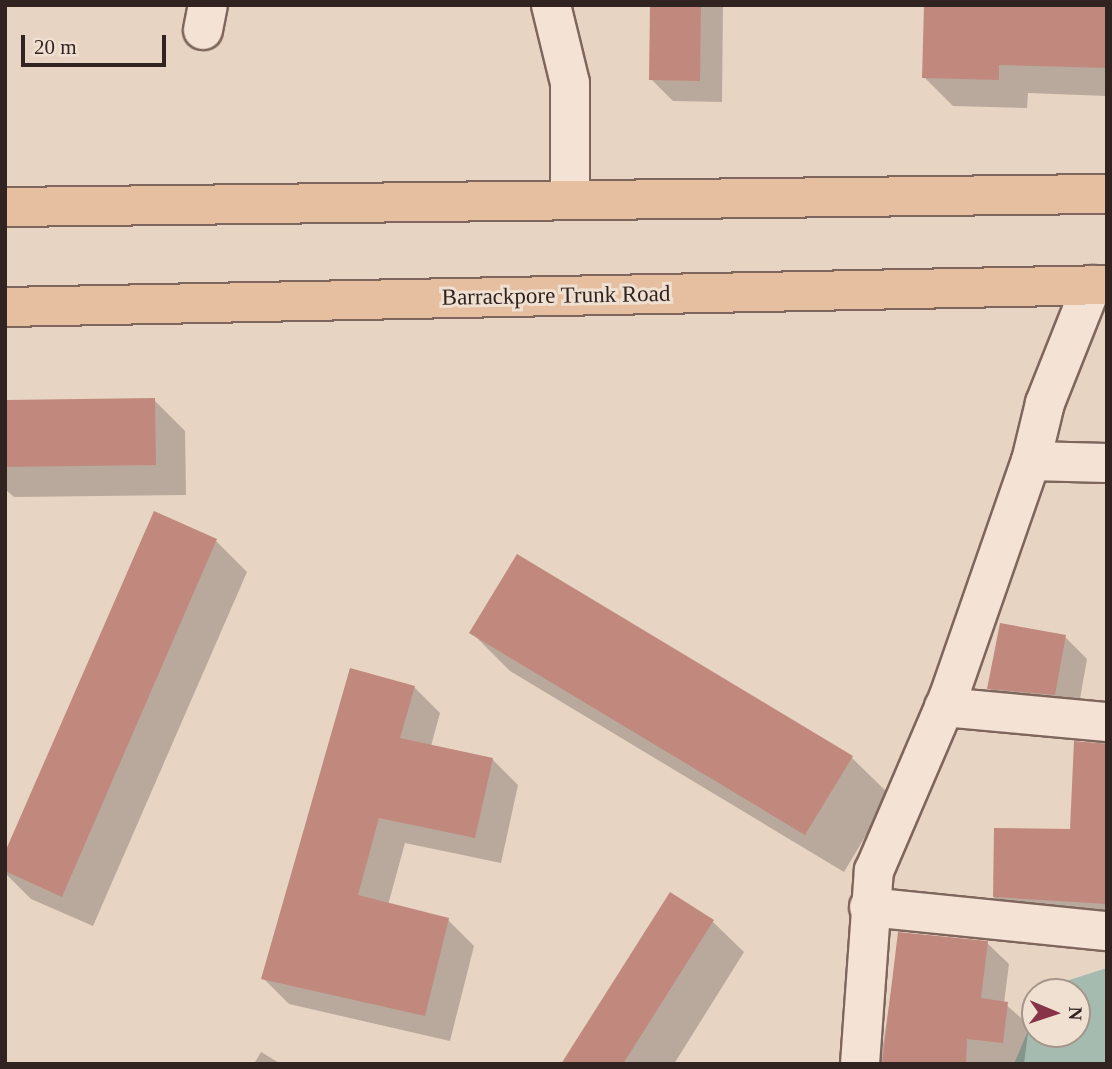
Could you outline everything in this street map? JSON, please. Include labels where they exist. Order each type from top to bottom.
[{"type":"main road","points":[[5,207],[570,198],[1107,194]]},
{"type":"main road","name":"Barrackpore Trunk Road","points":[[5,307],[1099,285]]},
{"type":"street","points":[[551,5],[570,83],[570,198]]},
{"type":"street","points":[[860,1064],[869,907],[889,829],[944,707],[1031,461],[1045,403],[1099,285]]},
{"type":"street","points":[[1031,461],[1107,463]]},
{"type":"street","points":[[944,707],[1107,722]]},
{"type":"street","points":[[869,907],[1107,931]]},
{"type":"shaded area","points":[[1107,968],[1107,1064],[1014,1064],[1021,1047],[1091,1048],[1091,978],[1075,978]]},
{"type":"building","points":[[650,5],[701,5],[700,81],[649,80]]},
{"type":"building","points":[[924,5],[1107,5],[1107,68],[999,65],[999,80],[922,78]]},
{"type":"building","points":[[155,398],[156,465],[5,467],[5,400]]},
{"type":"building","points":[[154,511],[217,539],[62,897],[5,871],[5,852]]},
{"type":"building","points":[[517,554],[853,756],[805,835],[469,633]]},
{"type":"building","points":[[1000,623],[1066,635],[1055,695],[987,689]]},
{"type":"building","points":[[350,668],[415,686],[400,738],[493,758],[475,838],[379,818],[358,895],[449,918],[425,1016],[261,979]]},
{"type":"building","points":[[1074,741],[1107,744],[1107,904],[993,897],[994,828],[1070,829]]},
{"type":"building","points":[[670,892],[714,920],[623,1064],[561,1064]]},
{"type":"building","points":[[898,932],[988,941],[981,998],[1008,1002],[1003,1043],[967,1039],[966,1064],[882,1064]]}]
